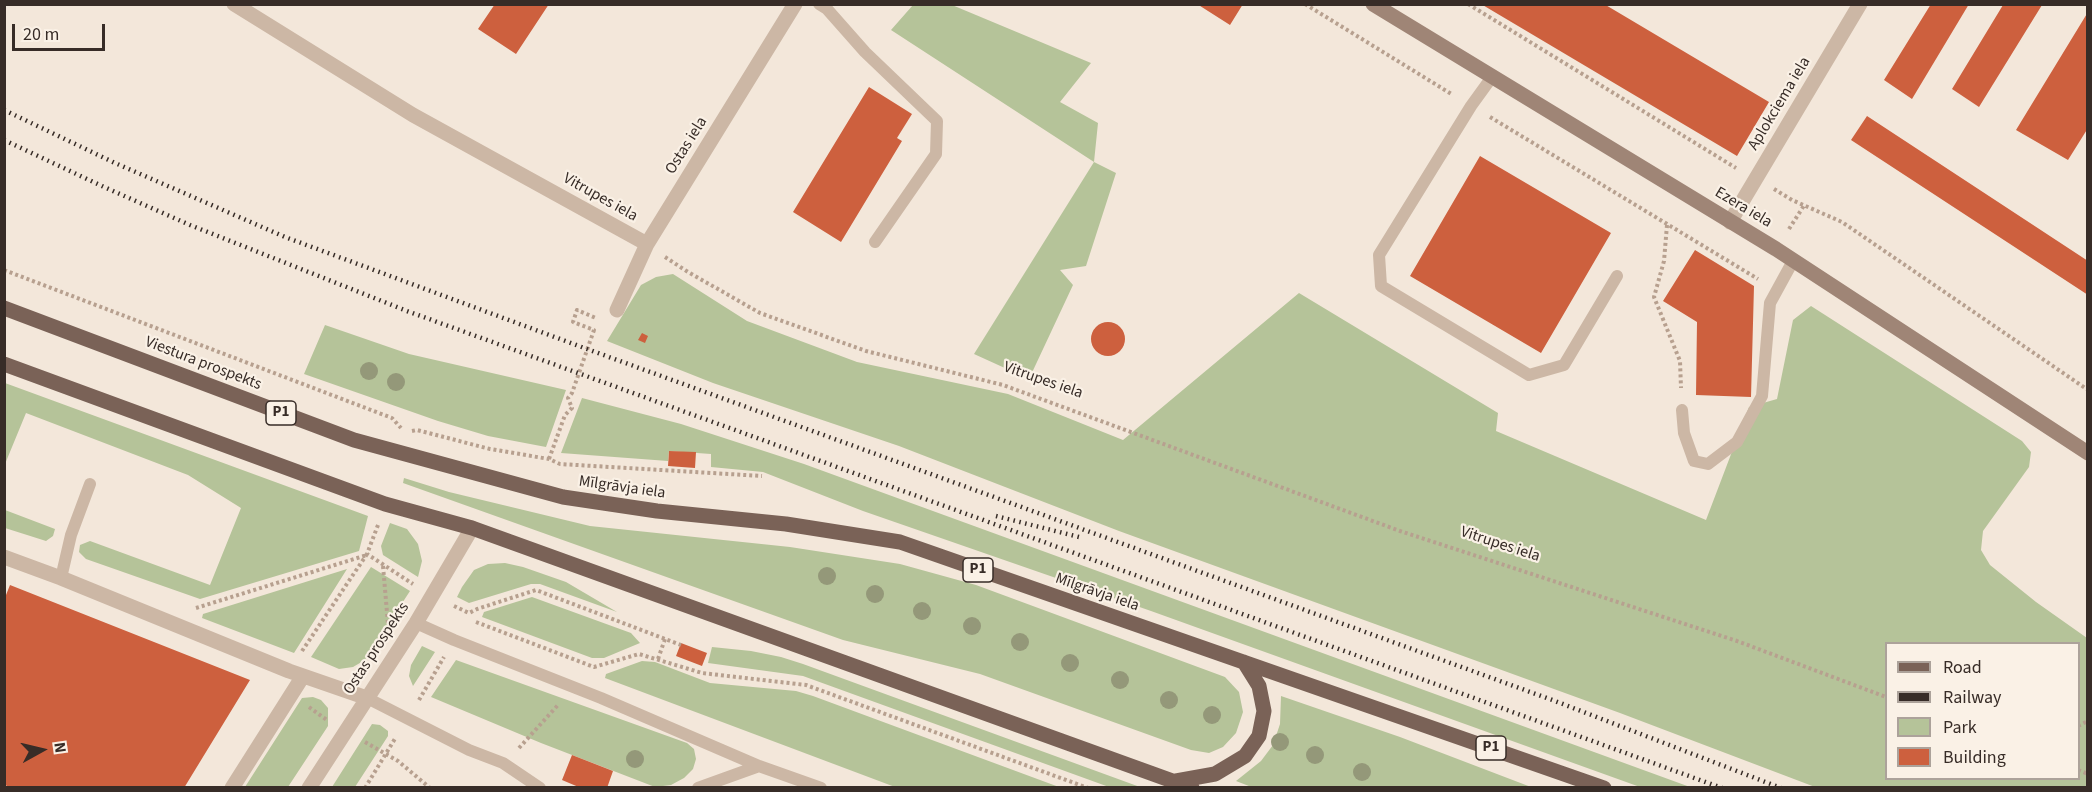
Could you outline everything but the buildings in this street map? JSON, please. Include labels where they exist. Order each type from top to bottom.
[{"type":"main road","name":"Viestura prospekts","points":[[4,308],[354,440],[563,497]]},
{"type":"main road","points":[[4,364],[385,504],[472,528],[1192,788]]},
{"type":"main road","name":"Mīlgrāvja iela","points":[[563,497],[657,511],[786,524],[900,542],[1604,788]]},
{"type":"main road","points":[[1176,781],[1215,774],[1245,756],[1259,736],[1264,711],[1259,686],[1244,662]]},
{"type":"street","name":"Vitrupes iela","points":[[234,4],[413,115],[647,244]]},
{"type":"street","name":"Ostas iela","points":[[609,310],[647,244],[795,4]]},
{"type":"street","name":"Ezera iela","points":[[1373,4],[1793,261],[2088,453]]},
{"type":"street","name":"Aplokciema iela","points":[[1730,222],[1860,4]]},
{"type":"street","name":"Ostas prospekts","points":[[309,788],[416,623],[472,528]]},
{"type":"street","points":[[4,557],[296,673],[367,698]]},
{"type":"street","points":[[232,788],[296,673]]},
{"type":"lane","points":[[819,4],[937,121],[936,154],[875,242]]},
{"type":"lane","points":[[1492,77],[1471,106],[1379,255],[1381,286],[1529,375],[1564,365],[1617,276]]},
{"type":"lane","points":[[1682,410],[1684,433],[1694,461],[1708,464],[1737,442],[1762,396],[1770,303],[1793,261]]},
{"type":"lane","points":[[61,578],[70,535],[90,484]]},
{"type":"lane","points":[[416,623],[759,766],[821,788]]},
{"type":"lane","points":[[367,698],[469,750],[503,763],[540,788]]},
{"type":"lane","points":[[698,788],[759,766]]},
{"type":"path","points":[[1305,4],[1777,290]]},
{"type":"path","points":[[1468,4],[1733,166],[1792,200],[1842,222],[2088,390]]},
{"type":"path","points":[[1667,225],[1664,261],[1654,297],[1680,361],[1682,410]]},
{"type":"path","name":"Vitrupes iela","points":[[647,244],[688,272],[770,317],[866,351],[1003,385],[1400,531],[1737,641],[1885,696]]},
{"type":"path","points":[[4,270],[392,418],[406,432],[417,430],[490,449],[549,459],[560,464],[762,476]]},
{"type":"path","points":[[549,459],[565,415],[572,408],[568,398],[572,393],[594,330],[573,322],[577,310],[598,318],[609,310]]},
{"type":"path","points":[[180,625],[196,608],[367,554],[296,673]]},
{"type":"path","points":[[383,565],[388,625],[395,654]]},
{"type":"path","points":[[594,667],[466,618],[477,609],[536,591],[681,645]]},
{"type":"path","points":[[449,604],[470,613]]},
{"type":"path","points":[[658,659],[665,639]]},
{"type":"path","points":[[503,763],[594,667],[639,654],[702,673],[806,685],[1088,788]]},
{"type":"path","points":[[422,694],[444,656]]},
{"type":"path","points":[[365,788],[397,737]]},
{"type":"path","points":[[386,755],[398,761],[430,788]]},
{"type":"green space","points":[[913,5],[952,5],[1091,63],[1060,102],[1098,123],[1094,162],[891,30]]},
{"type":"green space","points":[[1094,162],[1116,173],[1086,266],[1060,270],[1073,285],[1029,379],[974,354]]},
{"type":"green space","points":[[673,274],[747,321],[857,362],[1008,394],[1123,440],[1299,293],[1498,413],[1496,431],[1706,520],[1749,407],[1777,399],[1793,320],[1811,306],[2022,441],[2031,452],[2029,467],[1983,531],[1981,550],[1990,565],[2036,602],[2087,638],[2087,787],[1815,787],[1620,713],[1119,531],[899,446],[713,383],[607,341],[641,285],[656,277]]},
{"type":"green space","points":[[325,325],[409,354],[566,390],[546,447],[488,436],[438,421],[304,374]]},
{"type":"green space","points":[[5,383],[368,516],[359,551],[200,599],[86,559],[79,552],[80,545],[90,541],[210,585],[241,508],[188,475],[26,413],[5,464]]},
{"type":"green space","points":[[582,398],[681,424],[804,464],[1690,787],[1640,787],[1151,611],[863,511],[763,472],[711,467],[711,454],[669,451],[668,461],[561,453]]},
{"type":"green space","points":[[404,478],[449,492],[590,526],[790,547],[900,564],[976,585],[1225,677],[1239,692],[1243,712],[1236,733],[1223,747],[1209,753],[1191,750],[980,674],[843,640],[403,483]]},
{"type":"green space","points":[[5,510],[55,529],[53,536],[46,541],[5,528]]},
{"type":"green space","points":[[390,523],[407,529],[418,544],[422,561],[418,577],[383,555],[381,546]]},
{"type":"green space","points":[[505,563],[566,582],[617,612],[540,584],[531,584],[469,603],[457,597],[474,570],[488,564]]},
{"type":"green space","points":[[371,567],[410,591],[365,660],[353,667],[339,669],[311,657]]},
{"type":"green space","points":[[347,569],[294,653],[202,618],[203,614]]},
{"type":"green space","points":[[532,597],[631,633],[640,643],[604,658],[592,658],[482,617],[484,612]]},
{"type":"green space","points":[[422,646],[435,652],[413,686],[409,676],[411,665]]},
{"type":"green space","points":[[712,647],[751,651],[803,664],[1140,787],[1109,787],[803,676],[708,663]]},
{"type":"green space","points":[[456,660],[687,743],[694,749],[696,759],[693,769],[684,778],[671,785],[655,787],[431,697]]},
{"type":"green space","points":[[642,661],[655,662],[710,683],[796,691],[813,696],[1059,787],[895,787],[605,678],[606,674]]},
{"type":"green space","points":[[1281,696],[1400,737],[1531,787],[1254,788],[1236,781],[1261,761],[1273,745],[1280,724]]},
{"type":"green space","points":[[313,697],[321,700],[328,708],[328,726],[288,787],[245,787],[302,698]]},
{"type":"green space","points":[[372,724],[380,725],[388,731],[388,736],[355,787],[332,787]]},
{"type":"railway","points":[[4,110],[115,163],[285,237],[1555,701],[1781,788]]},
{"type":"railway","points":[[4,140],[190,225],[407,311],[1722,788]]},
{"type":"railway","points":[[996,516],[1083,538]]}]
